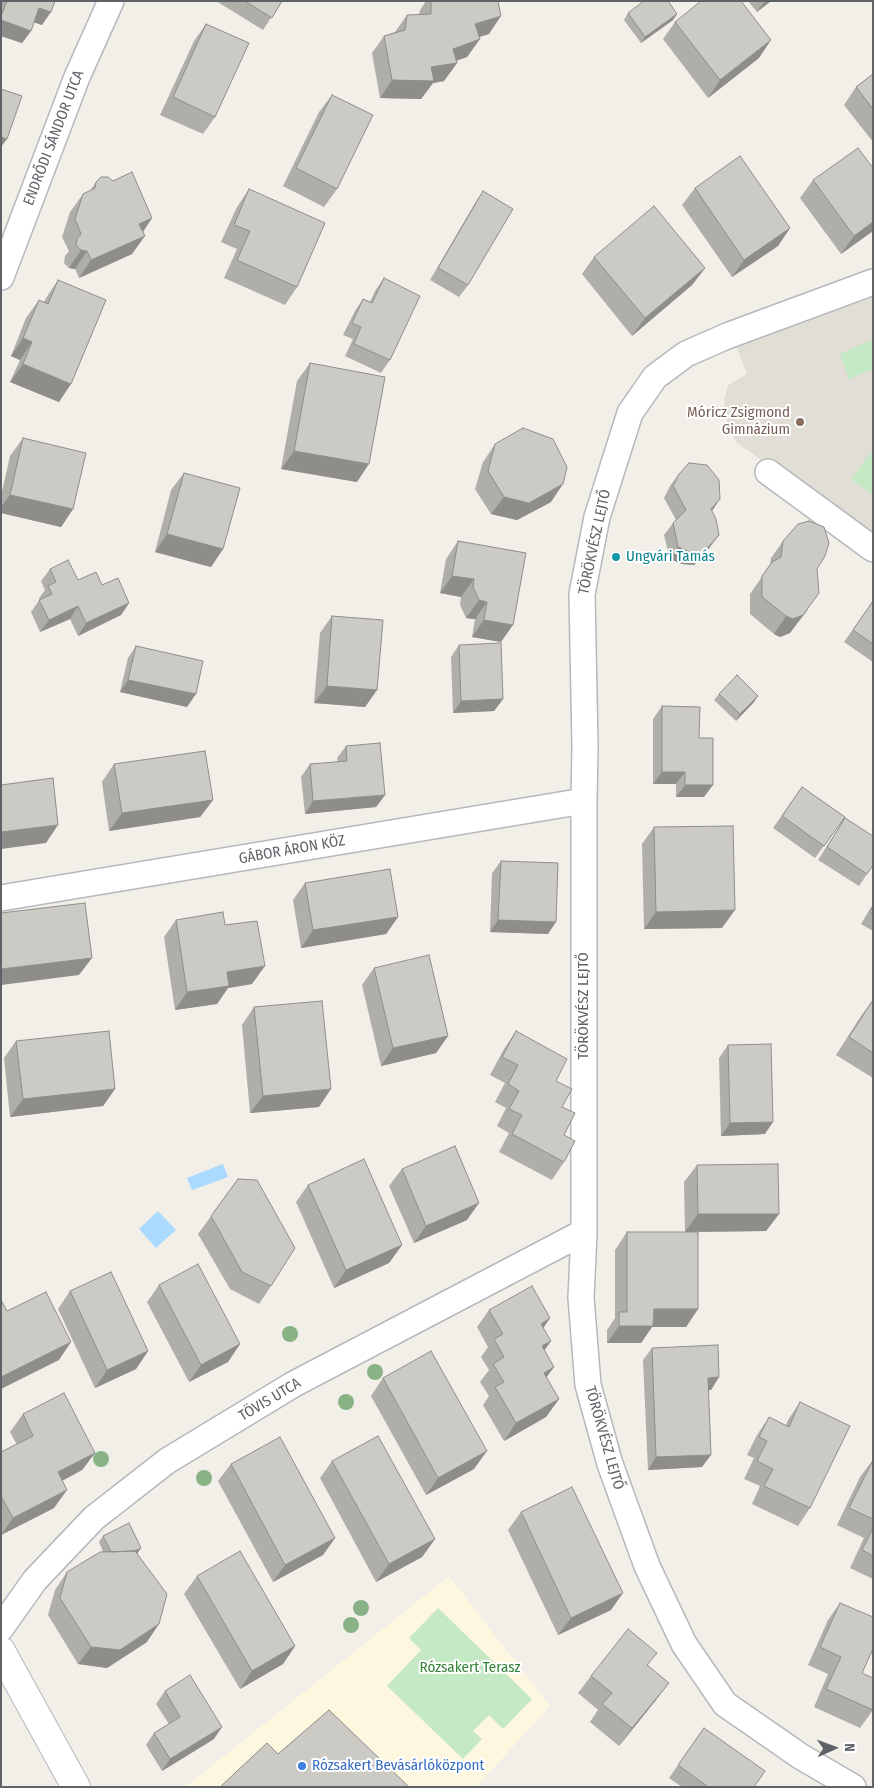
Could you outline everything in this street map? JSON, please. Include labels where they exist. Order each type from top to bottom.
[{"type":"street","name":"ENDRŐDI SÁNDOR UTCA","points":[[1,277],[77,77],[111,1]]},
{"type":"street","name":"TÖRÖKVÉSZ LEJTŐ","points":[[853,1787],[800,1756],[725,1704],[684,1644],[646,1566],[610,1464],[588,1385],[581,1298],[584,1232],[584,801],[586,746],[582,594],[597,517],[630,414],[655,378],[686,354],[727,336],[873,282]]},
{"type":"street","points":[[768,472],[873,550]]},
{"type":"street","name":"GÁBOR ÁRON KÖZ","points":[[1,898],[584,801]]},
{"type":"street","name":"TÖVIS UTCA","points":[[1,1628],[35,1580],[94,1518],[167,1461],[294,1384],[584,1232]]},
{"type":"street","points":[[1,1651],[76,1787]]},
{"type":"shaded area","name":"Móricz Zsigmond Gimnázium","points":[[873,296],[873,539],[736,442],[729,429],[725,415],[724,400],[728,385],[747,374],[736,346]]},
{"type":"shaded area","points":[[449,1576],[550,1706],[476,1787],[185,1787]]},
{"type":"green space","points":[[873,339],[873,369],[849,379],[840,354]]},
{"type":"green space","points":[[873,450],[873,495],[851,479]]},
{"type":"green space","name":"Rózsakert Terasz","points":[[438,1608],[532,1699],[503,1729],[489,1715],[473,1731],[482,1739],[463,1759],[387,1686],[421,1650],[409,1638]]},
{"type":"water","points":[[223,1164],[228,1177],[192,1190],[187,1178]]},
{"type":"water","points":[[158,1211],[176,1230],[156,1248],[139,1229]]},
{"type":"building","points":[[7,1],[55,1],[51,12],[39,8],[31,31],[1,20]]},
{"type":"building","points":[[245,1],[282,1],[272,18]]},
{"type":"building","points":[[431,1],[498,1],[501,16],[475,24],[480,39],[453,49],[457,63],[431,67],[434,81],[392,80],[384,36],[405,30],[407,15],[431,14]]},
{"type":"building","points":[[644,1],[668,1],[677,14],[645,37],[628,13]]},
{"type":"building","points":[[701,1],[741,1],[771,40],[720,80],[675,22]]},
{"type":"building","points":[[206,24],[249,43],[215,117],[173,97]]},
{"type":"building","points":[[873,74],[873,109],[856,87]]},
{"type":"building","points":[[1,89],[22,96],[7,139],[1,137]]},
{"type":"building","points":[[332,95],[373,115],[337,189],[296,168]]},
{"type":"building","points":[[858,148],[873,168],[873,222],[854,236],[813,180]]},
{"type":"building","points":[[740,156],[790,228],[744,260],[695,188]]},
{"type":"building","points":[[132,172],[152,218],[139,224],[145,236],[91,260],[87,251],[81,250],[76,245],[77,239],[81,234],[75,219],[83,194],[95,188],[96,182],[101,177],[108,177],[113,181]]},
{"type":"building","points":[[249,189],[325,223],[297,287],[237,260],[250,231],[234,225]]},
{"type":"building","points":[[483,191],[513,209],[468,285],[438,268]]},
{"type":"building","points":[[654,206],[705,268],[645,318],[594,257]]},
{"type":"building","points":[[384,278],[420,296],[390,360],[354,344],[361,327],[352,323],[363,299],[372,303]]},
{"type":"building","points":[[58,280],[106,300],[71,384],[23,364],[32,342],[23,338],[39,300],[48,304]]},
{"type":"building","points":[[310,363],[385,377],[369,464],[294,451]]},
{"type":"building","points":[[523,428],[553,439],[567,467],[563,484],[529,503],[504,497],[488,471],[495,444]]},
{"type":"building","points":[[23,438],[86,453],[73,509],[10,495]]},
{"type":"building","points":[[689,463],[707,465],[719,480],[720,499],[711,509],[716,519],[719,535],[703,553],[690,552],[678,547],[673,523],[686,510],[673,486],[679,474]]},
{"type":"building","points":[[184,473],[240,488],[223,549],[167,534]]},
{"type":"building","points":[[809,521],[824,527],[829,543],[825,556],[817,569],[819,593],[803,615],[793,619],[786,616],[762,597],[762,576],[772,562],[781,557],[783,541],[798,524]]},
{"type":"building","points":[[458,541],[526,553],[513,625],[484,620],[487,602],[479,600],[473,587],[474,579],[452,576]]},
{"type":"building","points":[[68,560],[78,580],[96,572],[102,585],[118,578],[129,603],[86,623],[78,606],[49,620],[39,600],[52,594],[48,586],[56,582],[50,569]]},
{"type":"building","points":[[873,601],[873,644],[853,630]]},
{"type":"building","points":[[332,616],[383,620],[377,690],[327,686]]},
{"type":"building","points":[[501,643],[503,699],[461,701],[459,645]]},
{"type":"building","points":[[136,646],[203,661],[196,694],[128,680]]},
{"type":"building","points":[[737,675],[758,696],[740,714],[719,694]]},
{"type":"building","points":[[662,706],[700,707],[699,738],[713,738],[713,785],[685,785],[685,772],[662,772]]},
{"type":"building","points":[[380,743],[385,795],[313,801],[310,764],[347,761],[346,746]]},
{"type":"building","points":[[205,751],[213,800],[122,813],[114,764]]},
{"type":"building","points":[[53,778],[58,825],[1,832],[1,785]]},
{"type":"building","points":[[802,787],[845,817],[824,846],[782,816]]},
{"type":"building","points":[[845,818],[873,836],[873,865],[867,874],[827,847]]},
{"type":"building","points":[[733,826],[735,910],[656,912],[654,827]]},
{"type":"building","points":[[501,861],[558,863],[556,922],[498,920]]},
{"type":"building","points":[[390,869],[398,917],[313,930],[305,883]]},
{"type":"building","points":[[85,903],[92,958],[1,969],[1,913]]},
{"type":"building","points":[[223,912],[225,925],[257,921],[265,966],[227,972],[229,986],[187,992],[176,920]]},
{"type":"building","points":[[429,955],[448,1036],[393,1048],[374,968]]},
{"type":"building","points":[[873,1000],[873,1053],[849,1037]]},
{"type":"building","points":[[322,1001],[331,1089],[263,1096],[254,1007]]},
{"type":"building","points":[[109,1031],[115,1089],[23,1099],[16,1041]]},
{"type":"building","points":[[516,1031],[567,1059],[556,1081],[572,1089],[562,1107],[575,1113],[564,1135],[575,1141],[564,1162],[512,1134],[522,1115],[509,1109],[519,1091],[508,1084],[518,1065],[502,1057]]},
{"type":"building","points":[[771,1044],[773,1122],[730,1123],[728,1045]]},
{"type":"building","points":[[455,1146],[479,1203],[426,1226],[402,1169]]},
{"type":"building","points":[[364,1159],[402,1245],[346,1270],[308,1185]]},
{"type":"building","points":[[778,1164],[779,1214],[698,1214],[697,1165]]},
{"type":"building","points":[[238,1179],[257,1180],[295,1248],[271,1286],[242,1272],[211,1216]]},
{"type":"building","points":[[627,1232],[698,1232],[698,1309],[654,1309],[653,1326],[619,1326],[619,1312],[627,1312]]},
{"type":"building","points":[[198,1264],[240,1344],[201,1365],[159,1285]]},
{"type":"building","points":[[111,1272],[148,1351],[107,1370],[70,1291]]},
{"type":"building","points":[[532,1286],[550,1318],[541,1324],[551,1341],[542,1346],[554,1367],[544,1373],[559,1399],[516,1423],[495,1387],[504,1382],[493,1364],[504,1357],[494,1339],[503,1334],[489,1310]]},
{"type":"building","points":[[46,1292],[71,1342],[1,1377],[1,1300],[7,1311]]},
{"type":"building","points":[[718,1345],[719,1377],[708,1378],[711,1455],[656,1457],[652,1348]]},
{"type":"building","points":[[431,1351],[487,1451],[438,1478],[383,1378]]},
{"type":"building","points":[[64,1393],[95,1453],[58,1472],[67,1490],[13,1518],[1,1496],[1,1452],[33,1436],[23,1414]]},
{"type":"building","points":[[800,1402],[850,1426],[810,1508],[764,1486],[773,1469],[757,1461],[767,1441],[759,1437],[769,1417],[789,1427]]},
{"type":"building","points":[[378,1436],[435,1539],[389,1564],[332,1461]]},
{"type":"building","points":[[280,1437],[335,1538],[285,1565],[231,1464]]},
{"type":"building","points":[[873,1460],[873,1519],[849,1508]]},
{"type":"building","points":[[572,1487],[623,1593],[571,1618],[521,1512]]},
{"type":"building","points":[[129,1523],[141,1548],[134,1551],[111,1552],[103,1536]]},
{"type":"building","points":[[873,1528],[873,1556],[862,1550]]},
{"type":"building","points":[[135,1551],[167,1594],[159,1624],[120,1650],[91,1647],[60,1598],[67,1572],[100,1552]]},
{"type":"building","points":[[240,1551],[295,1646],[252,1671],[197,1576]]},
{"type":"building","points":[[840,1603],[873,1617],[873,1649],[862,1673],[873,1678],[873,1710],[826,1689],[841,1657],[820,1647]]},
{"type":"building","points":[[628,1629],[657,1653],[647,1665],[669,1683],[632,1728],[602,1704],[612,1693],[591,1676]]},
{"type":"building","points":[[190,1675],[222,1727],[170,1759],[154,1733],[180,1717],[165,1691]]},
{"type":"building","points":[[329,1710],[409,1787],[220,1787],[267,1743],[278,1754]]},
{"type":"building","points":[[704,1728],[765,1771],[754,1787],[708,1787],[678,1765]]},
{"type":"place","name":"Móricz Zsigmond Gimnázium","points":[[800,422]]},
{"type":"place","name":"Ungvári Tamás","points":[[616,557]]},
{"type":"place","name":"Rózsakert Bevásárlóközpont","points":[[302,1766]]}]
